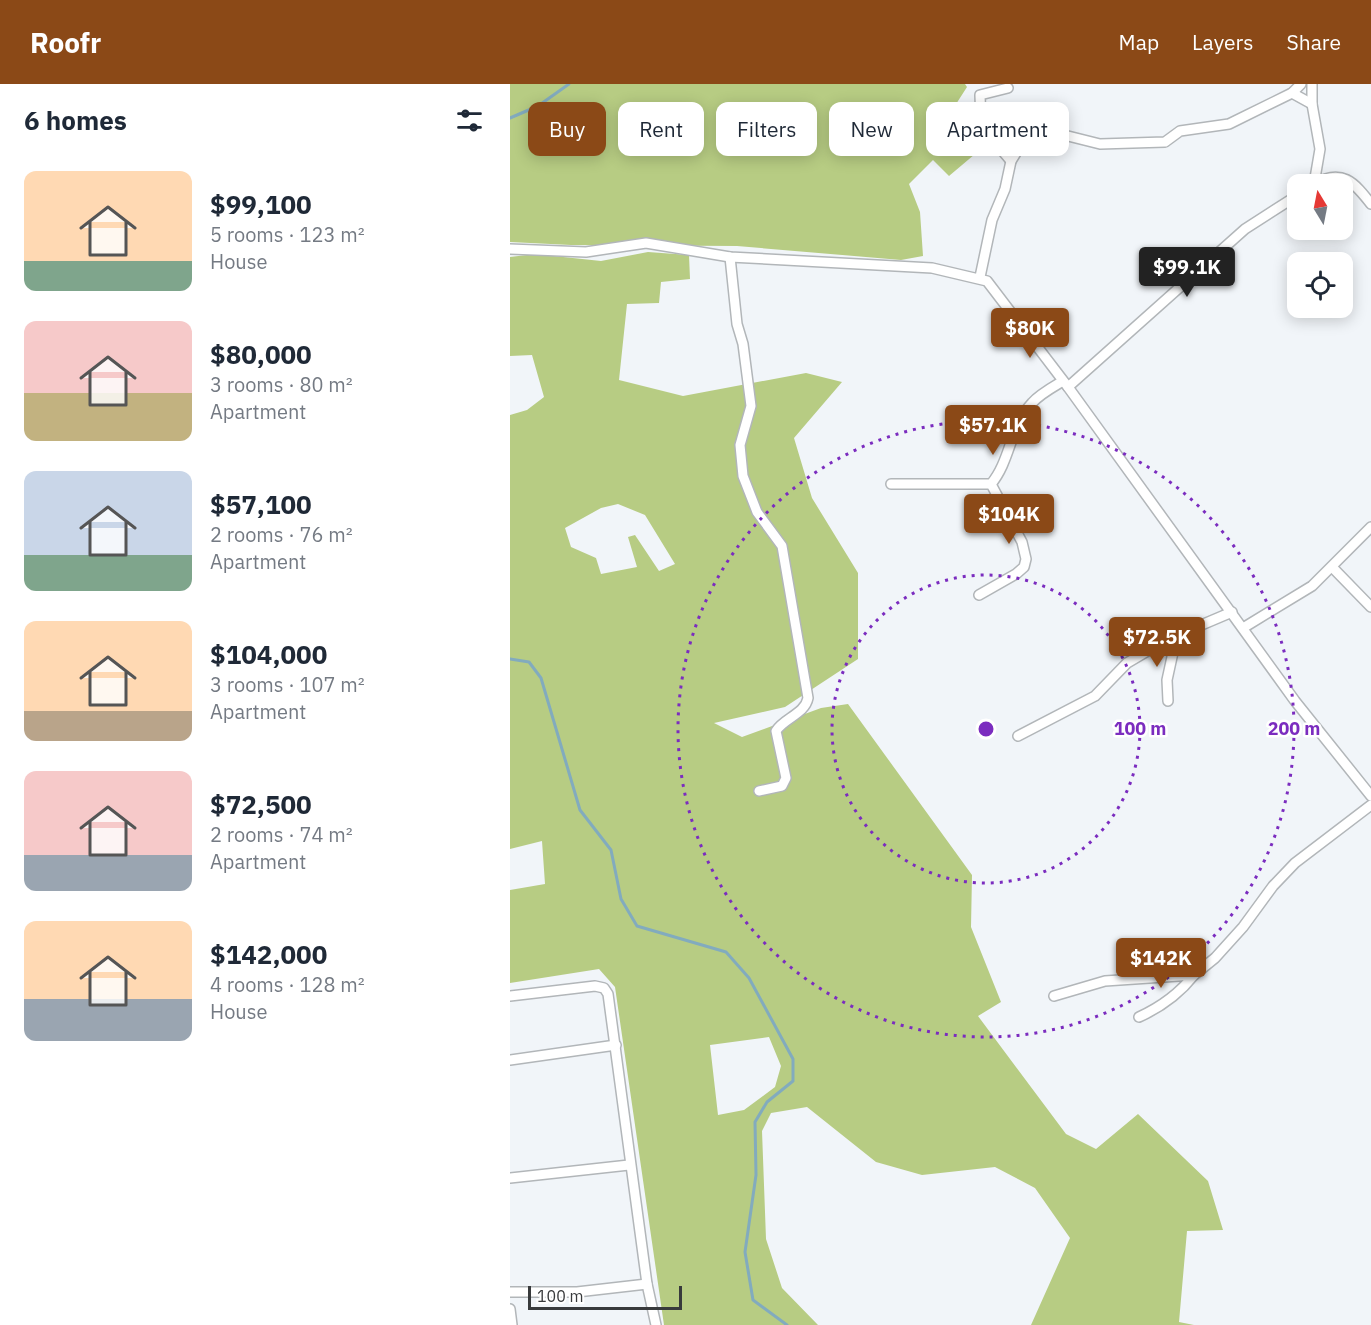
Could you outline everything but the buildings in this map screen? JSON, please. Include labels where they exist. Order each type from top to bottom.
[{"type":"street","points":[[980,277],[992,220],[1005,189],[1011,161],[1022,146],[1065,136],[1100,144],[1165,142],[1180,131],[1229,124],[1292,93],[1300,84]]},
{"type":"street","points":[[1312,84],[1312,104],[1320,149],[1316,174]]},
{"type":"street","points":[[1008,88],[980,95],[980,102],[987,135],[1011,161]]},
{"type":"street","points":[[1292,93],[1312,104]]},
{"type":"street","points":[[1353,185],[1371,204]]},
{"type":"street","points":[[992,484],[1006,462],[1021,418],[1031,403],[1066,384],[1245,229],[1287,202]]},
{"type":"street","points":[[510,249],[586,252],[646,243],[730,257],[921,267],[980,277],[992,286],[1066,384],[1295,701],[1371,796]]},
{"type":"street","points":[[730,257],[737,324],[751,406],[740,445],[743,476],[757,512],[782,546],[808,698],[802,710],[782,721],[776,731],[786,778],[782,786],[759,791]]},
{"type":"street","points":[[891,484],[992,484]]},
{"type":"street","points":[[979,595],[1016,574],[1024,567],[1026,559],[1022,542],[992,484]]},
{"type":"street","points":[[1243,628],[1312,586],[1371,527]]},
{"type":"street","points":[[1332,567],[1371,607]]},
{"type":"street","points":[[1018,736],[1095,696],[1127,663],[1177,634],[1232,612]]},
{"type":"street","points":[[1168,700],[1167,680],[1177,634]]},
{"type":"street","points":[[1139,1017],[1160,1007],[1222,950],[1243,927],[1273,886],[1295,863],[1371,805]]},
{"type":"street","points":[[1054,996],[1105,981],[1194,975]]},
{"type":"street","points":[[510,996],[595,986],[604,988],[608,994],[629,1165],[647,1284],[656,1325]]},
{"type":"street","points":[[510,1060],[616,1045]]},
{"type":"street","points":[[510,1178],[629,1165]]},
{"type":"street","points":[[510,1292],[577,1292],[647,1284]]},
{"type":"street","points":[[510,1309],[512,1325]]},
{"type":"green space","points":[[510,84],[965,84],[967,87],[957,102],[926,102],[926,156],[973,156],[949,176],[933,160],[909,184],[920,212],[923,256],[901,260],[737,246],[571,245],[510,242]]},
{"type":"green space","points":[[648,252],[689,255],[690,279],[661,282],[659,303],[627,304],[619,380],[683,396],[806,373],[842,382],[794,438],[812,498],[858,573],[858,659],[785,707],[714,723],[742,737],[821,708],[848,704],[972,875],[971,927],[1001,1002],[978,1016],[1066,1134],[1096,1149],[1138,1114],[1208,1181],[1223,1230],[1187,1231],[1179,1322],[1194,1325],[1031,1325],[1070,1238],[1035,1188],[995,1167],[922,1175],[876,1162],[807,1107],[771,1113],[762,1131],[766,1239],[782,1288],[818,1325],[664,1325],[615,987],[599,969],[510,983],[510,890],[545,884],[542,841],[510,849],[510,415],[527,410],[544,397],[532,355],[510,356],[510,257],[535,254],[601,261]],"holes":[[[618,504],[645,515],[675,564],[659,571],[635,535],[628,537],[637,567],[601,574],[596,558],[571,547],[565,528],[601,508]],[[769,1037],[781,1066],[775,1087],[744,1110],[718,1115],[710,1045]]]},
{"type":"waterway","points":[[510,118],[538,106],[569,84]]},
{"type":"waterway","points":[[510,659],[529,662],[541,678],[580,810],[611,850],[621,899],[637,926],[726,952],[749,978],[793,1059],[793,1081],[767,1102],[755,1122],[756,1175],[745,1252],[753,1300],[787,1325]]}]
